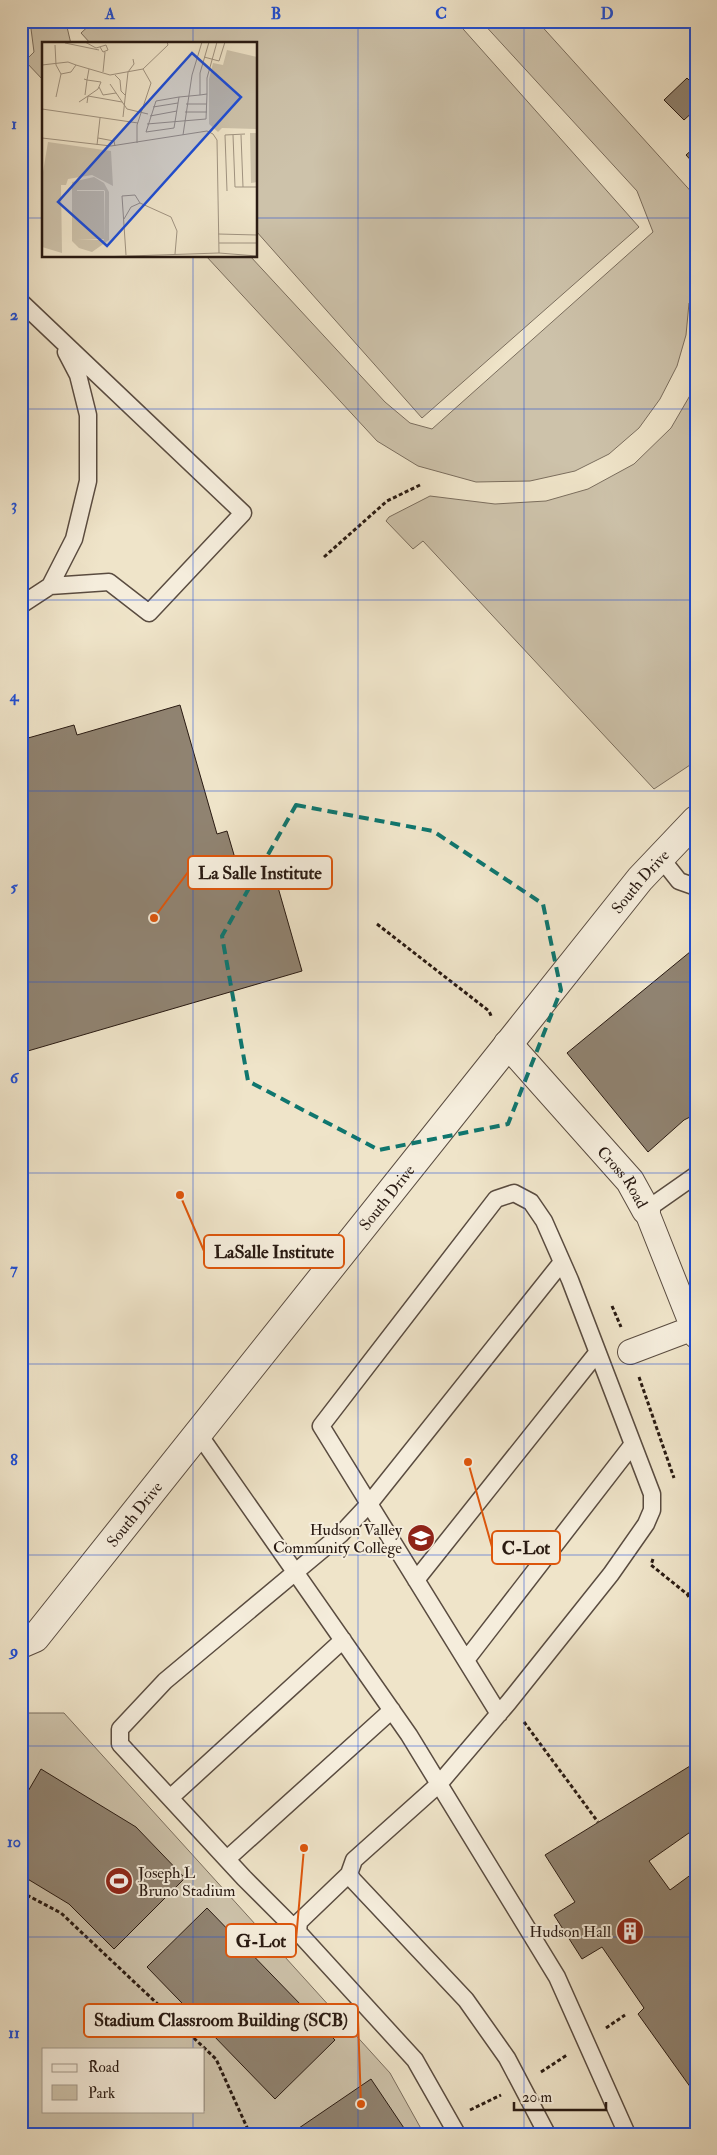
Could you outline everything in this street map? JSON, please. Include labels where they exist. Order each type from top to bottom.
[{"type":"street","name":"South Drive","points":[[21,1644],[36,1638],[640,879],[696,820]]},
{"type":"street","name":"Cross Road","points":[[508,1044],[630,1181],[646,1210],[695,1330]]},
{"type":"street","points":[[630,1352],[695,1330]]},
{"type":"lane","points":[[21,302],[243,513],[149,613],[109,582],[50,586],[21,605]]},
{"type":"lane","points":[[50,586],[74,539],[88,481],[88,415],[78,375],[59,340]]},
{"type":"lane","points":[[660,857],[678,881],[696,887]]},
{"type":"lane","points":[[646,1210],[696,1175]]},
{"type":"lane","points":[[298,1932],[299,1922],[349,1874],[354,1860],[439,1784],[503,1708],[610,1574],[646,1524],[652,1510],[652,1494],[562,1262],[544,1221],[531,1202],[514,1193],[496,1199],[322,1426],[466,1660],[503,1708]]},
{"type":"lane","points":[[457,2134],[415,2060],[298,1932],[227,1860],[120,1744],[120,1729],[165,1681],[341,1534],[369,1504],[562,1262]]},
{"type":"lane","points":[[416,1580],[598,1353]]},
{"type":"lane","points":[[198,1433],[392,1710],[439,1784],[557,1977],[627,2134]]},
{"type":"lane","points":[[466,1660],[633,1444]]},
{"type":"lane","points":[[170,1798],[343,1640]]},
{"type":"lane","points":[[227,1860],[392,1710]]},
{"type":"lane","points":[[349,1874],[466,2000],[507,2058],[547,2134]]},
{"type":"path","points":[[324,556],[387,501],[420,485]]},
{"type":"path","points":[[377,924],[489,1011],[508,1044]]},
{"type":"path","points":[[687,1594],[696,1593]]},
{"type":"path","points":[[503,1708],[598,1822]]},
{"type":"path","points":[[21,1892],[61,1913],[204,2048]]},
{"type":"path","points":[[606,2028],[625,2015]]},
{"type":"path","points":[[205,2049],[216,2059],[250,2134]]},
{"type":"highlighted area","points":[[296,805],[433,831],[543,904],[561,990],[508,1124],[379,1150],[248,1081],[222,936]]},
{"type":"green space","points":[[30,21],[74,21],[67,27],[71,42],[42,42],[42,79],[25,61],[34,52]]},
{"type":"green space","points":[[94,21],[456,21],[639,227],[422,418],[258,233],[258,42],[89,42],[81,33]]},
{"type":"green space","points":[[481,21],[537,21],[696,197],[696,297],[689,303],[686,335],[677,366],[660,399],[639,428],[609,454],[575,471],[530,481],[476,482],[418,466],[377,441],[208,258],[252,258],[385,402],[410,423],[432,429],[653,232],[637,191]]},
{"type":"green space","points":[[696,380],[696,761],[654,789],[423,541],[413,549],[386,521],[389,517],[430,496],[495,504],[546,501],[588,489],[634,464],[671,428],[692,392]]},
{"type":"green space","name":"Joseph L Bruno Stadium","points":[[21,1713],[64,1713],[390,2073],[424,2134],[21,2134]]},
{"type":"building","points":[[687,78],[696,87],[696,109],[684,120],[664,100]]},
{"type":"building","points":[[696,146],[696,166],[686,155]]},
{"type":"building","points":[[180,705],[217,834],[227,831],[237,865],[269,856],[302,971],[21,1053],[21,740],[74,725],[77,735]]},
{"type":"building","points":[[696,947],[696,1114],[684,1120],[648,1152],[567,1053]]},
{"type":"building","name":"Hudson Hall","points":[[690,1766],[696,1775],[696,1828],[649,1861],[670,1890],[696,1871],[696,2095],[638,2014],[644,2008],[602,1947],[582,1959],[554,1915],[575,1902],[545,1855]]},
{"type":"building","points":[[41,1769],[136,1827],[185,1878],[114,1949],[69,1904],[21,1875],[21,1793],[27,1793]]},
{"type":"building","points":[[207,1908],[335,2040],[275,2099],[147,1967]]},
{"type":"building","points":[[371,2079],[408,2134],[303,2134],[299,2128]]},
{"type":"place","name":"La Salle Institute","points":[[154,918]]},
{"type":"place","name":"LaSalle Institute","points":[[180,1195]]},
{"type":"place","name":"C-Lot","points":[[468,1462]]},
{"type":"place","name":"Hudson Valley Community College","points":[[421,1538]]},
{"type":"place","name":"G-Lot","points":[[304,1848]]},
{"type":"place","name":"Joseph L Bruno Stadium","points":[[119,1881]]},
{"type":"place","name":"Hudson Hall","points":[[630,1931]]},
{"type":"place","name":"Stadium Classroom Building (SCB)","points":[[361,2104]]}]
